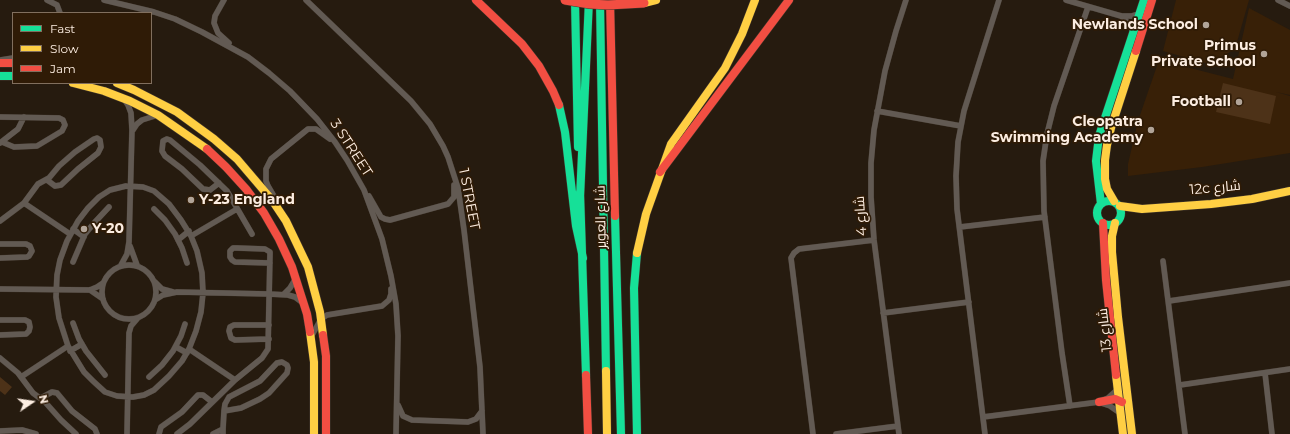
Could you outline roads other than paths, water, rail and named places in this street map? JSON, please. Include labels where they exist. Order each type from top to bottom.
[{"type":"main road","points":[[476,0],[522,44],[539,66],[553,91],[565,132],[576,226],[583,258]]},
{"type":"main road","points":[[565,0],[608,5],[644,3],[656,0]]},
{"type":"main road","points":[[574,0],[588,434]]},
{"type":"main road","points":[[580,198],[589,0]]},
{"type":"main road","name":"شارع العوير","points":[[600,0],[607,434]]},
{"type":"main road","name":"شارع العوير","points":[[610,0],[621,434]]},
{"type":"main road","points":[[637,434],[634,288],[636,258],[646,214],[671,144],[725,68],[742,34],[755,0]]},
{"type":"main road","points":[[660,172],[789,0]]},
{"type":"main road","points":[[1144,0],[1098,140],[1097,170],[1101,204],[1097,212],[1098,218],[1102,223],[1109,225],[1118,220],[1121,211],[1107,189],[1104,160],[1111,128],[1152,0]]},
{"type":"main road","points":[[0,61],[12,63]]},
{"type":"main road","points":[[0,76],[12,76]]},
{"type":"main road","points":[[77,84],[101,90],[123,99],[158,115],[182,131],[205,148],[226,167],[246,189],[272,226],[286,253],[296,278],[311,337],[314,377],[314,434]]},
{"type":"main road","points":[[119,84],[177,112],[214,138],[237,159],[264,190],[279,210],[292,232],[308,267],[322,319],[326,358],[326,434]]},
{"type":"main road","name":"12c شارع","points":[[1117,204],[1142,209],[1228,202],[1252,199],[1290,191]]},
{"type":"main road","points":[[1101,204],[1107,201],[1117,204]]},
{"type":"main road","name":"12c شارع","points":[[1118,220],[1142,209]]},
{"type":"main road","name":"شارع 13","points":[[1118,220],[1112,236],[1112,252],[1131,434]]},
{"type":"main road","name":"شارع 13","points":[[1102,223],[1104,233],[1105,269],[1123,434]]},
{"type":"main road","points":[[1099,402],[1113,399],[1119,400],[1125,407],[1131,434]]},
{"type":"street","points":[[47,0],[57,5],[60,12]]},
{"type":"street","name":"3 STREET","points":[[104,0],[149,10],[170,17],[236,50],[258,64],[290,91],[317,119],[335,142],[364,190],[382,239],[391,276],[396,304],[398,336],[396,434]]},
{"type":"street","points":[[224,0],[215,16],[215,26],[220,35],[236,50]]},
{"type":"street","name":"1 STREET","points":[[306,0],[411,101],[437,135],[443,146],[458,188],[464,230],[480,367],[483,434]]},
{"type":"street","name":"شارع 4","points":[[899,434],[874,240],[871,197],[871,158],[877,111],[890,50],[906,0]]},
{"type":"street","points":[[985,434],[956,192],[956,176],[961,126],[968,97],[999,0]]},
{"type":"street","points":[[1066,0],[1120,16],[1132,16],[1139,14]]},
{"type":"street","points":[[1278,0],[1290,6]]},
{"type":"street","points":[[1070,406],[1045,217],[1043,175],[1047,134],[1054,106],[1088,7]]},
{"type":"street","points":[[1120,16],[1127,21],[1133,32]]},
{"type":"street","points":[[0,61],[12,58]]},
{"type":"street","points":[[122,265],[127,254],[129,242],[132,130],[131,113],[128,105],[123,99]]},
{"type":"street","points":[[877,111],[961,126]]},
{"type":"street","points":[[132,130],[136,124],[142,120],[158,115]]},
{"type":"street","points":[[0,117],[59,118],[64,121],[65,127],[62,131],[37,146],[14,147],[1,143]]},
{"type":"street","points":[[1,143],[18,129],[24,117]]},
{"type":"street","points":[[292,232],[283,211],[268,186],[266,175],[268,164],[277,153],[308,129],[313,128],[318,130],[335,142]]},
{"type":"street","points":[[0,221],[24,203],[38,184],[47,180],[59,166],[75,152],[94,139],[98,138],[100,140],[101,147],[98,153],[61,185],[55,186],[47,180]]},
{"type":"street","points":[[219,183],[210,190],[202,189],[182,169],[165,156],[162,151],[163,141],[167,139],[170,140],[196,161],[219,183],[231,195],[237,209],[252,234]]},
{"type":"street","points":[[364,190],[381,217],[390,220],[450,202],[455,194],[452,169]]},
{"type":"street","points":[[131,186],[148,189],[159,194],[173,209],[190,234],[200,263],[204,293],[199,321],[188,351],[172,373],[154,390],[139,396],[112,394],[102,390],[84,372],[69,348],[59,318],[56,290],[60,260],[72,232],[82,215],[99,197],[115,188],[131,186]]},
{"type":"street","points":[[24,203],[72,232],[84,237]]},
{"type":"street","points":[[73,262],[84,237],[109,207]]},
{"type":"street","points":[[154,209],[165,220],[178,240],[187,263]]},
{"type":"street","points":[[178,240],[237,209]]},
{"type":"street","points":[[960,227],[1045,217]]},
{"type":"street","points":[[813,434],[791,258],[799,249],[874,240]]},
{"type":"street","points":[[129,242],[137,265]]},
{"type":"street","points":[[0,244],[26,244],[30,246],[32,251],[27,257],[0,258]]},
{"type":"street","points":[[178,434],[221,395],[235,380],[265,356],[268,349],[269,339],[269,294],[270,263],[270,254],[268,250],[265,249],[235,248],[230,253],[230,259],[235,262],[270,263]]},
{"type":"street","points":[[1163,261],[1180,385],[1185,434]]},
{"type":"street","points":[[138,318],[122,318],[115,315],[109,311],[103,299],[103,283],[107,275],[122,265],[137,265],[148,272],[162,289],[177,292],[284,294],[295,297],[304,305]]},
{"type":"street","points":[[311,337],[322,319],[327,315],[376,308],[384,305],[391,294],[391,276]]},
{"type":"street","points":[[284,294],[296,278]]},
{"type":"street","points":[[127,434],[129,333],[132,323],[147,312],[155,300],[155,282]]},
{"type":"street","points":[[0,289],[90,290],[103,283]]},
{"type":"street","points":[[1169,300],[1290,283]]},
{"type":"street","points":[[90,290],[103,299]]},
{"type":"street","points":[[155,300],[163,295],[177,292]]},
{"type":"street","points":[[883,313],[969,302]]},
{"type":"street","points":[[122,318],[129,333]]},
{"type":"street","points":[[0,320],[25,320],[29,322],[30,327],[26,334],[0,335]]},
{"type":"street","points":[[73,323],[82,344],[94,363],[105,375]]},
{"type":"street","points":[[149,377],[162,365],[176,347],[185,324]]},
{"type":"street","points":[[269,325],[234,325],[230,327],[229,331],[230,336],[235,340],[269,339]]},
{"type":"street","points":[[21,376],[69,348],[82,344]]},
{"type":"street","points":[[176,347],[188,351],[235,380]]},
{"type":"street","points":[[0,358],[21,376],[33,393],[41,398],[76,434]]},
{"type":"street","points":[[214,434],[223,432],[224,411],[226,402],[230,396],[257,384],[277,363],[282,362],[286,365],[288,368],[287,373],[269,393],[240,408],[224,411]]},
{"type":"street","points":[[1180,385],[1290,369]]},
{"type":"street","points":[[1265,373],[1272,434]]},
{"type":"street","points":[[983,417],[1099,402],[1110,396],[1118,389]]},
{"type":"street","points":[[41,398],[52,392],[57,393],[72,411],[95,429],[97,434]]},
{"type":"street","points":[[159,434],[161,427],[182,412],[198,395],[203,395],[212,402]]},
{"type":"street","points":[[397,400],[403,416],[412,420],[468,422],[476,419],[483,408]]},
{"type":"street","points":[[1099,402],[1110,406],[1120,413]]},
{"type":"street","points":[[836,434],[898,426]]},
{"type":"street","points":[[0,431],[22,430],[36,434]]},
{"type":"place","name":"Newlands School","points":[[1206,25]]},
{"type":"place","name":"Primus Private School","points":[[1264,54]]},
{"type":"place","name":"Football","points":[[1239,102]]},
{"type":"place","name":"Cleopatra Swimming Academy","points":[[1151,130]]},
{"type":"place","name":"Y-23 England","points":[[191,200]]},
{"type":"place","name":"Y-20","points":[[84,229]]}]
